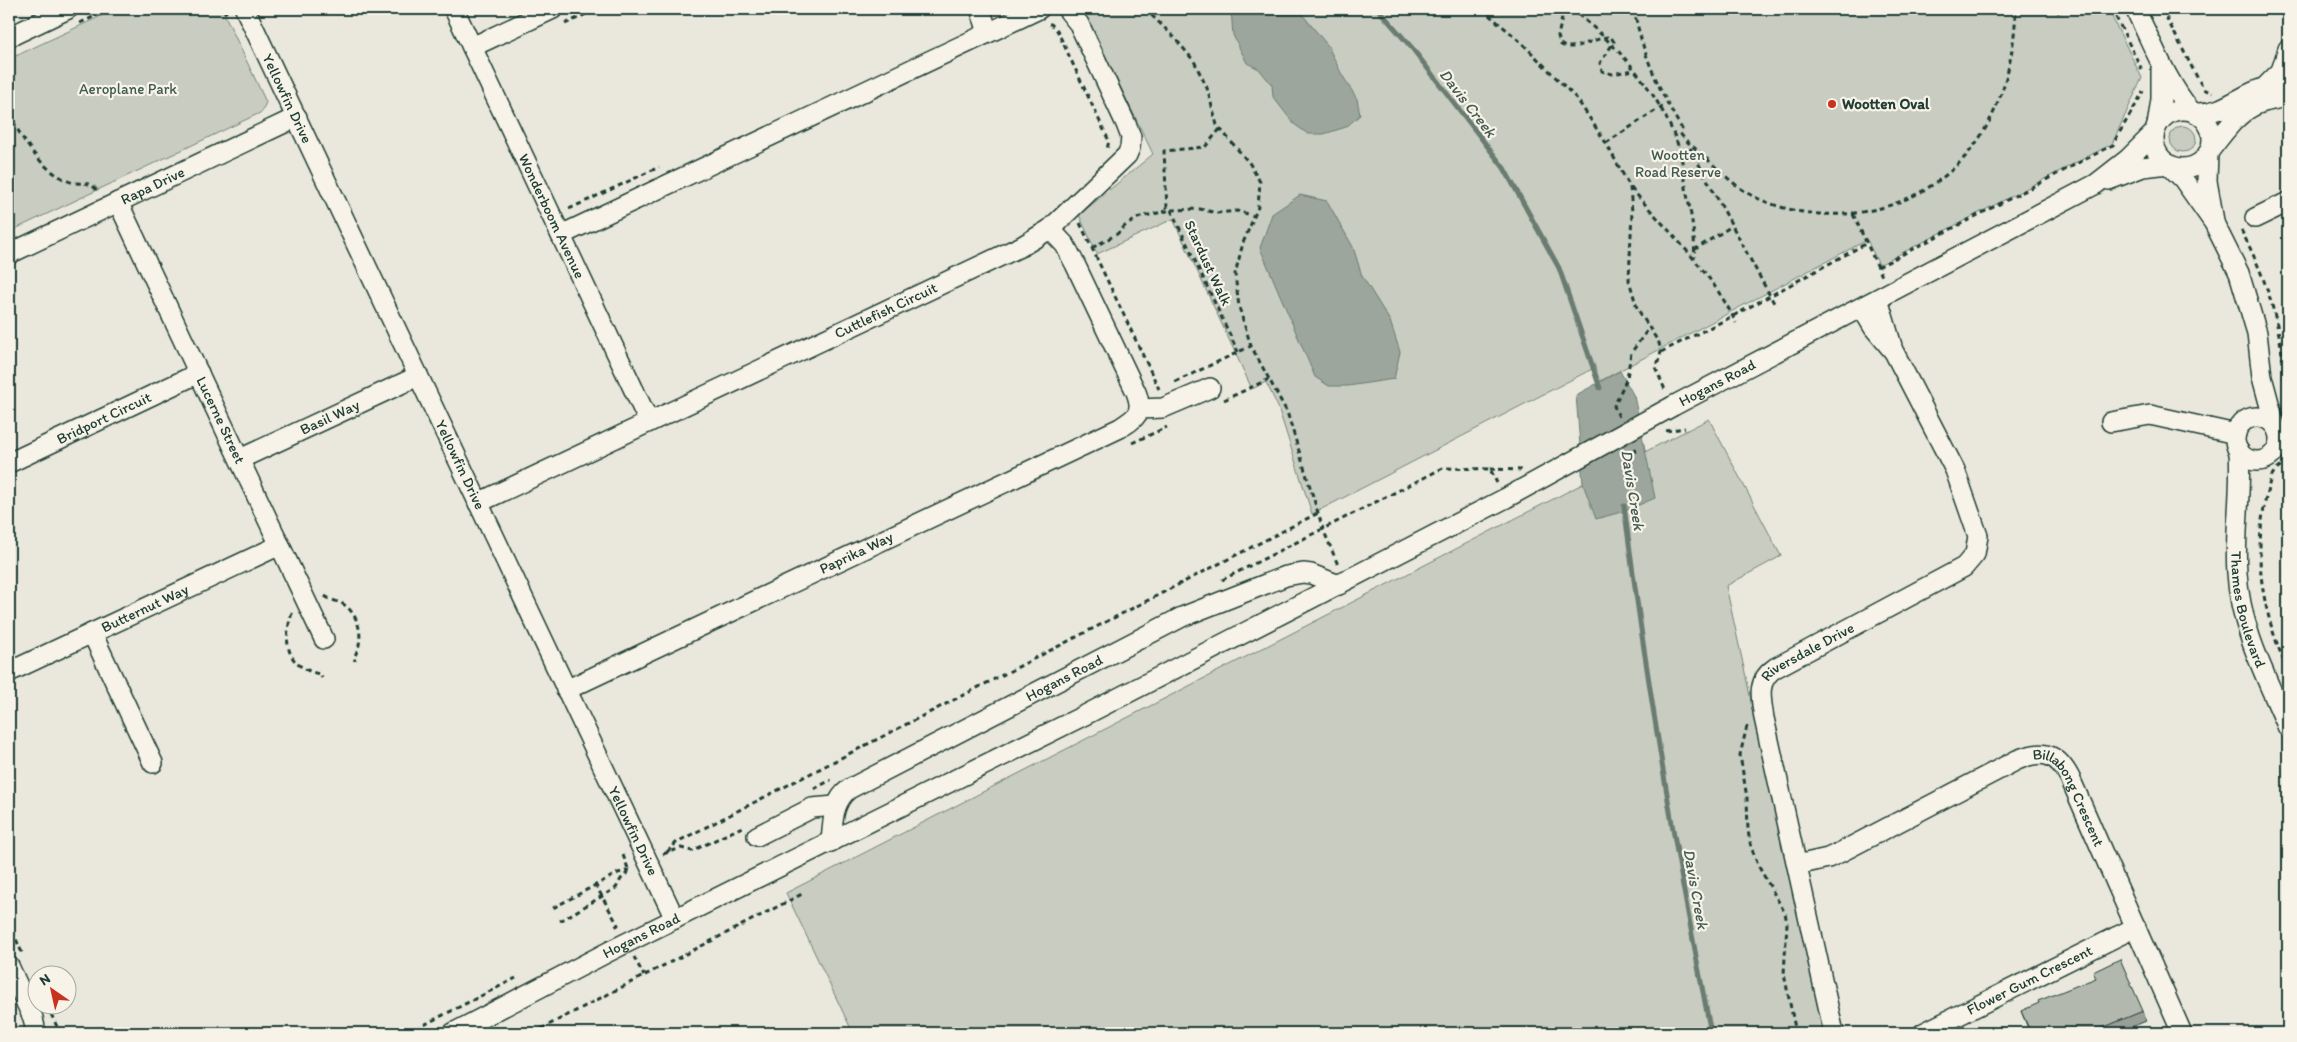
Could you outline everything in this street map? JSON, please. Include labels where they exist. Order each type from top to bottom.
[{"type":"street","points":[[9,37],[68,9]]},
{"type":"street","name":"Wonderboom Avenue","points":[[454,9],[569,231],[649,422]]},
{"type":"street","points":[[472,47],[553,9]]},
{"type":"street","points":[[980,9],[988,32]]},
{"type":"street","points":[[569,231],[1039,9]]},
{"type":"street","name":"Cuttlefish Circuit","points":[[478,503],[1022,246],[1050,229],[1118,165],[1130,148],[1131,137],[1079,24],[1067,9]]},
{"type":"street","points":[[2135,9],[2178,95],[2194,112],[2206,121],[2210,129],[2212,141],[2209,151],[2207,181],[2214,223]]},
{"type":"street","name":"Yellowfin Drive","points":[[237,13],[297,117],[675,919]]},
{"type":"street","points":[[2264,87],[2281,71],[2288,49]]},
{"type":"street","points":[[2161,64],[2161,98],[2155,130],[2156,152],[2183,179],[2214,223],[2239,273],[2251,308],[2258,340],[2262,377],[2281,438],[2275,451],[2265,459],[2251,460],[2240,435],[2256,402],[2262,377]]},
{"type":"street","points":[[2155,130],[2170,113],[2180,110],[2206,113],[2222,109],[2264,87],[2288,80]]},
{"type":"street","points":[[2168,164],[2181,168],[2192,167],[2202,160],[2228,126],[2244,112],[2259,104],[2288,95]]},
{"type":"street","name":"Rapa Drive","points":[[9,254],[107,198],[297,117]]},
{"type":"street","name":"Hogans Road","points":[[2096,184],[2128,159],[2155,130]]},
{"type":"street","name":"Hogans Road","points":[[453,1033],[610,951],[831,842],[1339,585],[1506,498],[1670,400],[1877,300],[2096,184],[2143,167],[2168,164]]},
{"type":"street","name":"Lucerne Street","points":[[107,198],[199,373],[324,639]]},
{"type":"street","points":[[2254,218],[2288,202]]},
{"type":"street","points":[[1050,229],[1065,245],[1075,264],[1139,404],[1163,408],[1210,388]]},
{"type":"street","name":"Riversdale Drive","points":[[1834,1033],[1796,865],[1760,696],[1760,687],[1766,675],[1786,661],[1957,572],[1970,562],[1978,546],[1977,530],[1955,470],[1894,352],[1877,300]]},
{"type":"street","name":"Bridport Circuit","points":[[9,463],[199,373]]},
{"type":"street","name":"Basil Way","points":[[240,459],[418,376]]},
{"type":"street","name":"Paprika Way","points":[[566,690],[1120,428],[1136,418],[1139,404]]},
{"type":"street","points":[[2111,422],[2150,415],[2240,435]]},
{"type":"street","points":[[2240,435],[2252,417],[2261,417],[2281,438]]},
{"type":"street","name":"Thames Boulevard","points":[[2240,435],[2241,479],[2236,556],[2242,608],[2253,646],[2288,728]]},
{"type":"street","name":"Thames Boulevard","points":[[2239,514],[2255,475],[2265,459]]},
{"type":"street","name":"Butternut Way","points":[[9,672],[280,545]]},
{"type":"street","name":"Hogans Road","points":[[835,806],[844,794],[856,785],[1207,606],[1286,576],[1303,573],[1339,585]]},
{"type":"street","points":[[92,632],[153,763]]},
{"type":"street","name":"Billabong Crescent","points":[[1796,865],[1828,858],[2027,755],[2043,754],[2057,760],[2070,778],[2182,1033]]},
{"type":"street","points":[[757,836],[812,808],[835,806],[831,842]]},
{"type":"street","name":"Flower Gum Crescent","points":[[1923,1033],[2136,927]]},
{"type":"street","points":[[9,966],[33,1018],[36,1033]]},
{"type":"path","points":[[224,9],[237,13]]},
{"type":"path","points":[[1145,9],[1174,36],[1194,61],[1207,88],[1215,121],[1220,130],[1250,164],[1260,182],[1260,195],[1243,243],[1235,274],[1239,307],[1251,346],[1287,412],[1320,512],[1323,529],[1338,565]]},
{"type":"path","points":[[1482,9],[1521,42],[1577,99],[1606,142],[1630,187],[1694,259],[1736,323]]},
{"type":"path","points":[[1564,9],[1558,36],[1562,46],[1568,48],[1604,37]]},
{"type":"path","points":[[1571,9],[1592,25],[1634,70],[1660,108],[1675,136],[1691,213],[1694,259]]},
{"type":"path","points":[[1634,9],[1644,52],[1667,103],[1682,129],[1675,136]]},
{"type":"path","points":[[1689,145],[1740,189],[1758,198],[1807,213],[1853,214],[1885,207],[1922,191],[1948,173],[1972,148],[1991,119],[2002,91],[2013,45],[2016,9]]},
{"type":"path","points":[[2049,9],[2058,12],[2064,9]]},
{"type":"path","points":[[2112,9],[2144,73]]},
{"type":"path","points":[[2162,9],[2198,79],[2204,89],[2213,94]]},
{"type":"path","points":[[1042,28],[1051,24],[1057,30],[1108,141],[1106,155]]},
{"type":"path","points":[[1611,44],[1601,59],[1600,68],[1602,71],[1612,74],[1634,70]]},
{"type":"path","points":[[1878,267],[2113,145],[2144,88]]},
{"type":"path","points":[[1606,142],[1667,103]]},
{"type":"path","points":[[9,114],[29,149],[46,166],[66,181],[90,184],[107,198]]},
{"type":"path","points":[[1220,130],[1205,147],[1164,152],[1167,208],[1171,210],[1200,209],[1216,213],[1238,212],[1254,216]]},
{"type":"path","points":[[1680,133],[1689,145],[1774,303]]},
{"type":"path","points":[[1630,187],[1632,212],[1629,280],[1637,308],[1659,343],[1661,352],[1656,369],[1670,400]]},
{"type":"path","points":[[89,196],[107,198]]},
{"type":"path","points":[[565,200],[569,231]]},
{"type":"path","name":"Stardust Walk","points":[[1092,248],[1117,234],[1125,226],[1140,217],[1171,210],[1238,352]]},
{"type":"path","points":[[1853,214],[1878,267],[1877,300]]},
{"type":"path","points":[[1694,250],[1732,226]]},
{"type":"path","points":[[1086,236],[1159,389]]},
{"type":"path","points":[[1661,352],[1733,316],[1867,243]]},
{"type":"path","points":[[1621,422],[1614,406],[1627,378],[1631,353],[1649,328]]},
{"type":"path","points":[[1139,404],[1159,389],[1251,346]]},
{"type":"path","points":[[1633,446],[1637,454]]},
{"type":"path","points":[[2288,462],[2274,472],[2271,477],[2262,518],[2259,554],[2265,608],[2288,671]]},
{"type":"path","points":[[1323,529],[1443,468],[1490,469]]},
{"type":"path","points":[[661,846],[665,854],[677,842],[1320,512]]},
{"type":"path","points":[[288,605],[292,614],[286,638],[290,654],[300,666],[320,674],[322,678]]},
{"type":"path","points":[[1748,723],[1740,754],[1747,798],[1748,831],[1751,847],[1759,867],[1785,913],[1787,923],[1784,974],[1796,1033]]},
{"type":"path","points":[[553,908],[595,884],[618,873],[629,871],[616,888],[560,921]]},
{"type":"path","points":[[595,884],[618,925],[610,929]]},
{"type":"path","points":[[533,1033],[804,893]]},
{"type":"path","points":[[408,1033],[524,974]]},
{"type":"path","points":[[51,1014],[60,1033]]},
{"type":"green space","name":"Aeroplane Park","points":[[116,9],[222,9],[266,102],[262,112],[9,232],[9,59]]},
{"type":"green space","name":"Wootten Road Reserve","points":[[1078,9],[2108,9],[2142,78],[2112,144],[1879,265],[1867,240],[1598,382],[1594,368],[1312,514],[1278,407],[1266,382],[1252,389],[1173,219],[1097,254],[1079,215],[1153,154],[1119,84]]},
{"type":"green space","points":[[2183,126],[2192,130],[2196,139],[2192,148],[2183,152],[2174,148],[2170,139],[2174,130]]},
{"type":"green space","points":[[1709,419],[1781,556],[1726,586],[1824,1033],[853,1033],[786,893]]},
{"type":"water","points":[[1231,9],[1298,9],[1328,46],[1341,73],[1357,99],[1360,115],[1346,127],[1324,134],[1308,134],[1294,124],[1273,97],[1272,85],[1259,69],[1247,63],[1233,35]]},
{"type":"water","points":[[1300,195],[1327,201],[1353,247],[1362,276],[1390,321],[1400,352],[1394,379],[1348,386],[1329,386],[1315,377],[1260,248],[1272,214]]},
{"type":"water","points":[[1620,371],[1634,396],[1655,498],[1625,511],[1596,519],[1583,484],[1576,395]]},
{"type":"building","points":[[2120,959],[2143,1011],[2090,1033],[2031,1033],[2021,1011],[2039,1003],[2038,1001],[2096,978],[2093,972]]},
{"type":"waterway","name":"Davis Creek","points":[[1378,9],[1412,48],[1504,168],[1559,268],[1600,388]]},
{"type":"waterway","name":"Davis Creek","points":[[1624,506],[1663,770],[1711,1033]]},
{"type":"place","name":"Wootten Oval","points":[[1832,104]]}]
